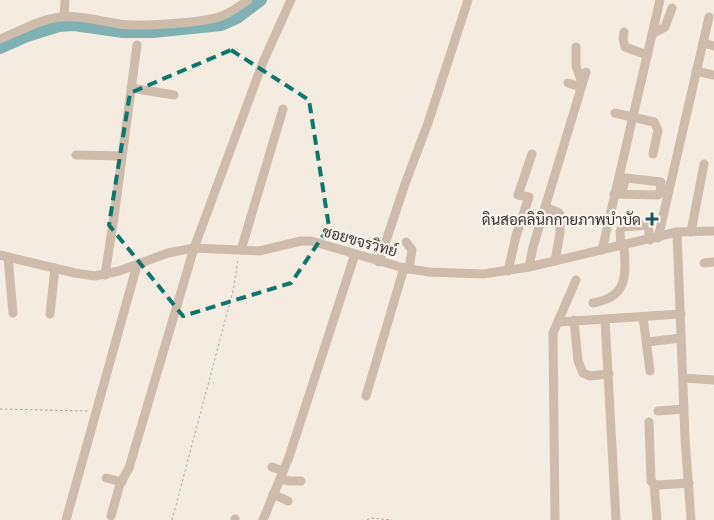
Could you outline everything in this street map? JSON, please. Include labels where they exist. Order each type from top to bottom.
[{"type":"street","points":[[64,17],[65,0]]},
{"type":"street","points":[[0,39],[43,21],[64,17],[84,16],[125,24],[190,22],[220,17],[233,11],[248,0]]},
{"type":"street","points":[[110,516],[129,468],[194,248],[263,62],[292,0]]},
{"type":"street","points":[[602,250],[618,194],[632,117],[660,0]]},
{"type":"street","points":[[380,262],[405,184],[428,123],[464,2]]},
{"type":"street","points":[[652,34],[665,27],[672,8]]},
{"type":"street","points":[[654,239],[709,17]]},
{"type":"street","points":[[624,32],[623,40],[625,47],[647,55]]},
{"type":"street","points":[[703,43],[714,46]]},
{"type":"street","points":[[105,275],[136,46]]},
{"type":"street","points":[[576,46],[576,66],[582,85]]},
{"type":"street","points":[[696,71],[714,76]]},
{"type":"street","points":[[529,267],[533,247],[586,72]]},
{"type":"street","points":[[568,83],[582,85]]},
{"type":"street","points":[[131,88],[174,95]]},
{"type":"street","points":[[240,250],[283,109]]},
{"type":"street","points":[[615,113],[654,122],[657,126],[653,154]]},
{"type":"street","points":[[508,271],[516,236],[529,197],[518,194],[532,154]]},
{"type":"street","points":[[76,155],[122,156]]},
{"type":"street","points":[[691,232],[704,164]]},
{"type":"street","points":[[545,208],[559,212],[560,215],[560,233],[555,261]]},
{"type":"street","points":[[593,304],[612,298],[621,288],[624,272],[623,246],[620,232],[622,227],[648,225],[654,239]]},
{"type":"street","name":"ซอยขจรวิทย์","points":[[4,256],[86,275],[105,275],[168,253],[194,248],[259,251],[302,241],[311,241],[380,262],[407,268],[429,272],[463,274],[508,271],[529,267],[654,239],[677,232],[714,231]]},
{"type":"street","points":[[677,232],[684,409],[691,520]]},
{"type":"street","points":[[366,396],[412,250],[406,242]]},
{"type":"street","points":[[263,520],[281,475],[355,254]]},
{"type":"street","points":[[4,256],[13,313]]},
{"type":"street","points":[[704,263],[714,262]]},
{"type":"street","points":[[66,520],[137,265]]},
{"type":"street","points":[[50,314],[55,268]]},
{"type":"street","points":[[555,520],[554,328],[559,322],[576,280]]},
{"type":"street","points":[[559,322],[680,314]]},
{"type":"street","points":[[643,317],[650,371]]},
{"type":"street","points":[[574,320],[578,361],[583,373],[590,376],[609,374]]},
{"type":"street","points":[[605,320],[616,520]]},
{"type":"street","points":[[647,342],[682,338]]},
{"type":"street","points":[[683,378],[714,380]]},
{"type":"street","points":[[658,411],[684,409]]},
{"type":"street","points":[[649,422],[651,481],[654,484],[657,520]]},
{"type":"street","points":[[272,467],[290,481],[301,481]]},
{"type":"street","points":[[106,478],[122,482]]},
{"type":"street","points":[[654,484],[689,483]]},
{"type":"street","points":[[273,494],[288,501]]},
{"type":"path","points":[[172,520],[234,287],[240,250]]},
{"type":"path","points":[[0,409],[96,411]]},
{"type":"path","points":[[367,520],[370,518],[392,520]]},
{"type":"highlighted area","points":[[231,50],[309,100],[329,227],[291,283],[183,316],[109,225],[130,93]]},
{"type":"waterway","points":[[0,48],[27,36],[59,26],[74,25],[123,32],[153,32],[221,25],[237,18],[261,0]]},
{"type":"place","name":"ดินสอคลินิกกายภาพบำบัด","points":[[652,219]]}]
